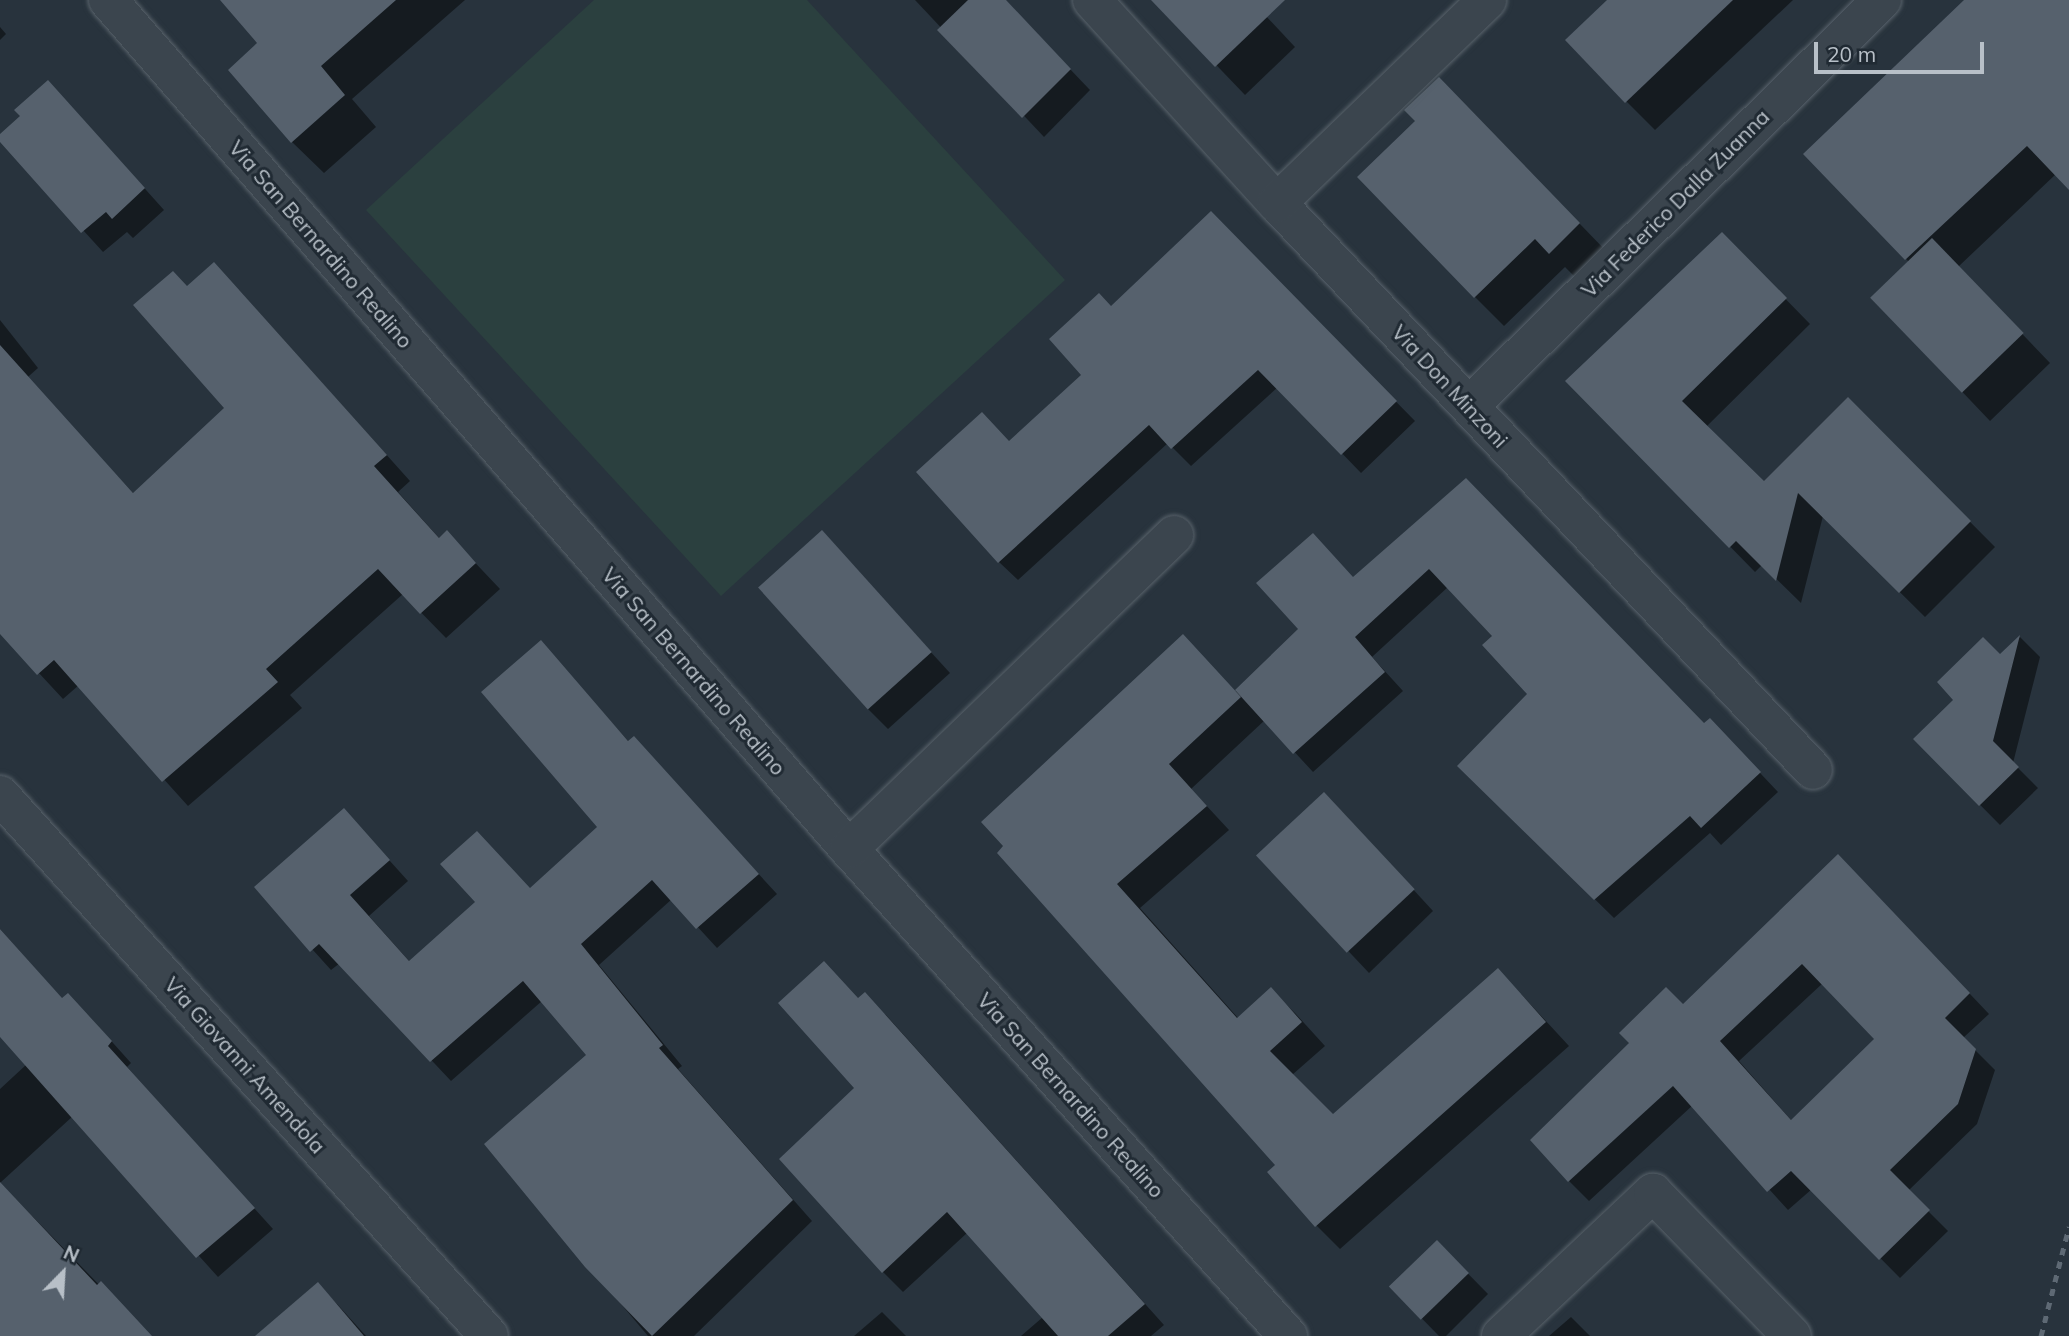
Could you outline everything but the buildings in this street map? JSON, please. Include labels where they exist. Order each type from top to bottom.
[{"type":"street","name":"Via San Bernardino Realino","points":[[107,0],[849,849],[1288,1336]]},
{"type":"street","name":"Via Don Minzoni","points":[[1092,0],[1276,203],[1812,770]]},
{"type":"street","points":[[1276,203],[1487,0]]},
{"type":"street","name":"Via Federico Dalla Zuanna","points":[[1469,406],[1882,0]]},
{"type":"street","points":[[849,849],[1174,535]]},
{"type":"street","name":"Via Giovanni Amendola","points":[[0,795],[489,1336]]},
{"type":"street","points":[[1501,1336],[1653,1193],[1792,1336]]},
{"type":"green space","points":[[594,0],[807,0],[1065,280],[721,596],[366,210]]},
{"type":"railway","points":[[2041,1336],[2069,1227]]}]
